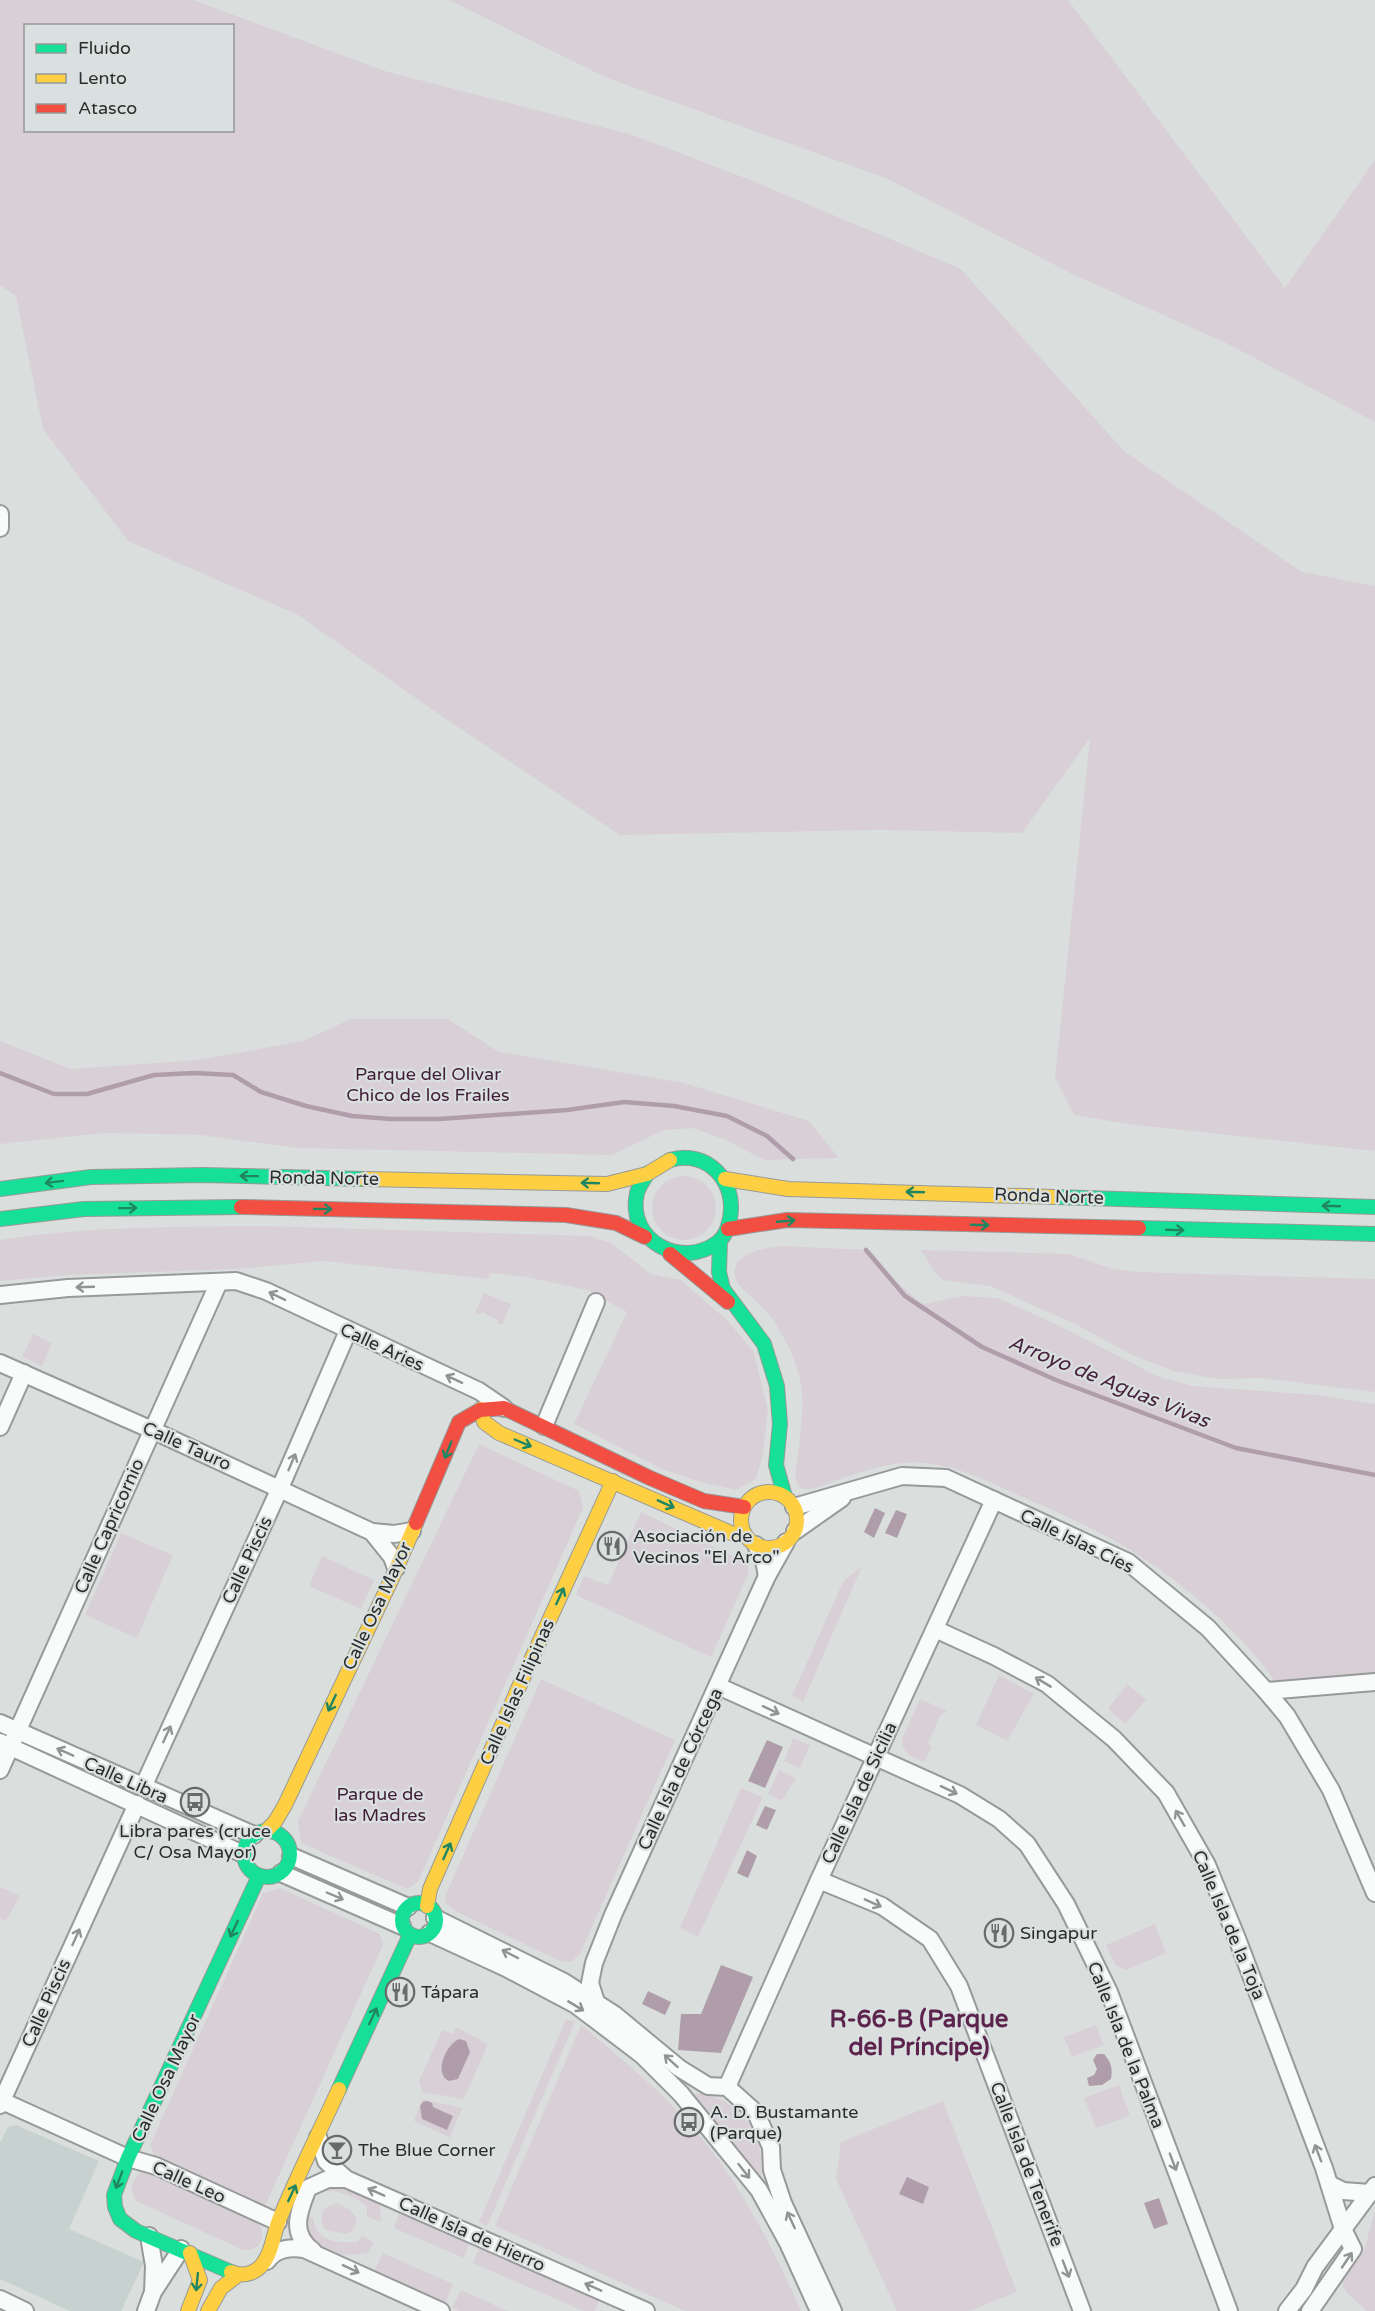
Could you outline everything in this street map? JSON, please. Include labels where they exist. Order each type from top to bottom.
[{"type":"main road","name":"Ronda Norte","points":[[0,1189],[91,1177],[202,1175],[607,1184],[648,1173],[666,1161],[687,1158],[708,1164],[724,1179],[788,1189],[1375,1207]]},
{"type":"main road","points":[[645,1237],[636,1213],[637,1193],[648,1173]]},
{"type":"main road","points":[[504,1408],[491,1406],[481,1409],[481,1418],[490,1428],[738,1536],[771,1548],[790,1537],[797,1523],[776,1466],[780,1425],[777,1386],[764,1344],[723,1289],[719,1272],[724,1235],[733,1203],[724,1179]]},
{"type":"main road","name":"Ronda Norte","points":[[0,1219],[84,1209],[199,1206],[566,1215],[616,1223],[645,1237],[670,1254],[699,1253],[724,1235],[787,1220],[1375,1234]]},
{"type":"main road","points":[[670,1254],[737,1310]]},
{"type":"main road","name":"Calle Aries","points":[[504,1408],[704,1501],[744,1507]]},
{"type":"main road","name":"Calle Osa Mayor","points":[[260,1833],[275,1822],[285,1805],[396,1568],[459,1422],[466,1415],[481,1409]]},
{"type":"main road","points":[[757,1495],[776,1466]]},
{"type":"main road","name":"Calle Islas Filipinas","points":[[431,1919],[430,1889],[613,1481]]},
{"type":"main road","points":[[750,1539],[741,1525],[744,1507],[749,1500],[766,1492],[776,1493],[789,1502]]},
{"type":"main road","points":[[260,1833],[279,1834],[288,1843],[291,1856],[288,1865],[281,1873],[273,1877],[259,1876],[248,1868],[243,1854],[247,1841],[260,1833]]},
{"type":"main road","name":"Calle Osa Mayor","points":[[237,2275],[136,2231],[120,2219],[114,2207],[114,2195],[128,2158],[259,1876]]},
{"type":"main road","points":[[208,2311],[221,2288],[237,2275],[253,2274],[263,2267],[278,2222],[318,2137],[406,1930],[402,1917],[408,1907],[421,1904],[431,1919],[417,1937],[406,1930]]},
{"type":"main road","points":[[186,2251],[200,2280],[188,2311]]},
{"type":"street","points":[[0,514],[0,528]]},
{"type":"street","name":"Calle Aries","points":[[0,1295],[68,1288],[236,1281],[266,1291],[479,1391],[504,1408]]},
{"type":"street","name":"Calle Capricornio","points":[[0,1770],[10,1740],[219,1282]]},
{"type":"street","points":[[544,1426],[596,1302]]},
{"type":"street","name":"Calle Piscis","points":[[143,1788],[280,1488],[348,1331]]},
{"type":"street","name":"Calle Tauro","points":[[0,1363],[280,1488],[372,1532],[394,1534],[412,1532]]},
{"type":"street","points":[[0,1427],[24,1373]]},
{"type":"street","points":[[613,1481],[617,1469],[616,1462]]},
{"type":"street","name":"Calle Islas Cíes","points":[[789,1502],[852,1491],[902,1476],[946,1478],[1128,1562],[1208,1628],[1287,1716],[1331,1790],[1375,1891]]},
{"type":"street","name":"Calle Islas Cíes","points":[[790,1537],[852,1491]]},
{"type":"street","name":"Calle Isla de Sicilia","points":[[727,2087],[819,1880],[994,1500]]},
{"type":"street","name":"Calle Tauro","points":[[372,1532],[392,1557],[396,1568]]},
{"type":"street","name":"Calle Isla de Córcega","points":[[596,2002],[590,1983],[594,1963],[613,1915],[767,1576],[790,1537]]},
{"type":"street","points":[[750,1539],[764,1560],[767,1576]]},
{"type":"street","name":"Calle Isla de la Toja","points":[[935,1629],[1047,1684],[1114,1739],[1166,1793],[1208,1865],[1329,2184],[1343,2229],[1353,2249],[1326,2289]]},
{"type":"street","points":[[1266,1691],[1375,1682]]},
{"type":"street","name":"Calle Isla de la Palma","points":[[718,1686],[960,1795],[999,1819],[1027,1844],[1066,1904],[1109,1992],[1229,2311]]},
{"type":"street","points":[[1287,1716],[1295,1689]]},
{"type":"street","name":"Calle Libra","points":[[0,1723],[10,1740],[243,1854]]},
{"type":"street","name":"Calle Libra","points":[[10,1740],[260,1833]]},
{"type":"street","name":"Calle Piscis","points":[[1,2102],[137,1804]]},
{"type":"street","points":[[291,1856],[408,1907]]},
{"type":"street","points":[[281,1873],[406,1930]]},
{"type":"street","name":"Calle Isla de Tenerife","points":[[819,1880],[882,1906],[930,1939],[959,1986],[1082,2311]]},
{"type":"street","points":[[431,1919],[564,1982],[596,2002],[679,2068],[708,2086]]},
{"type":"street","points":[[431,1919],[506,1968],[576,2005],[642,2055],[681,2094],[759,2190],[788,2243],[819,2311]]},
{"type":"street","points":[[564,1982],[580,1974],[594,1963]]},
{"type":"street","points":[[681,2094],[696,2087],[727,2087],[756,2113],[771,2147],[772,2170],[783,2203],[833,2311]]},
{"type":"street","name":"Calle Leo","points":[[1,2102],[128,2158],[156,2166],[278,2222]]},
{"type":"street","name":"Calle Isla de Hierro","points":[[318,2137],[326,2161],[346,2179],[646,2311]]},
{"type":"street","points":[[759,2190],[772,2170]]},
{"type":"street","points":[[346,2179],[328,2179],[308,2188],[297,2219],[299,2232],[305,2245],[313,2251],[441,2311]]},
{"type":"street","points":[[1329,2184],[1344,2191],[1373,2189]]},
{"type":"street","points":[[1287,2311],[1311,2277],[1315,2267],[1373,2189]]},
{"type":"street","points":[[146,2311],[153,2292],[154,2266],[149,2236]]},
{"type":"street","points":[[263,2267],[269,2257],[286,2248],[313,2251]]},
{"type":"street","points":[[153,2292],[186,2251]]},
{"type":"street","points":[[1310,2311],[1326,2289],[1311,2277]]},
{"type":"street","points":[[0,2299],[25,2311]]},
{"type":"shaded area","points":[[875,1508],[885,1513],[874,1538],[864,1532]]},
{"type":"shaded area","points":[[896,1510],[907,1514],[897,1538],[885,1533]]},
{"type":"shaded area","points":[[767,1740],[783,1747],[765,1788],[748,1781]]},
{"type":"shaded area","points":[[765,1806],[776,1810],[767,1830],[756,1825]]},
{"type":"shaded area","points":[[747,1850],[757,1856],[748,1878],[737,1873]]},
{"type":"shaded area","points":[[721,1965],[753,1977],[721,2053],[678,2050],[681,2014],[701,2014]]},
{"type":"shaded area","points":[[648,1991],[671,2002],[665,2015],[642,2004]]},
{"type":"shaded area","points":[[459,2039],[466,2041],[470,2052],[458,2079],[449,2081],[442,2072],[443,2059],[454,2042]]},
{"type":"shaded area","points":[[1097,2054],[1104,2054],[1108,2060],[1112,2068],[1111,2079],[1102,2085],[1089,2086],[1087,2078],[1094,2075],[1097,2069],[1093,2060]]},
{"type":"shaded area","points":[[427,2101],[432,2103],[433,2107],[453,2116],[447,2130],[422,2119],[420,2106]]},
{"type":"shaded area","points":[[16,2125],[99,2161],[69,2229],[144,2262],[121,2311],[70,2311],[0,2279],[0,2143],[8,2127]]},
{"type":"shaded area","points":[[907,2177],[929,2187],[923,2204],[899,2194]]},
{"type":"shaded area","points":[[1159,2198],[1168,2224],[1154,2229],[1144,2203]]},
{"type":"green space","points":[[0,0],[193,0],[388,72],[633,135],[753,181],[961,269],[1124,451],[1302,572],[1375,586],[1375,1151],[1127,1124],[1074,1115],[1055,1078],[1090,738],[1022,833],[880,830],[620,835],[437,713],[298,615],[128,541],[43,429],[16,296],[0,285]]},
{"type":"green space","points":[[449,0],[1068,0],[1285,288],[1375,160],[1375,422],[1230,345],[1072,274],[888,179],[607,78]]},
{"type":"green space","name":"Parque del Olivar Chico de los Frailes","points":[[351,1019],[448,1019],[499,1052],[684,1083],[809,1121],[839,1158],[764,1160],[724,1139],[692,1128],[664,1130],[612,1155],[298,1148],[200,1135],[104,1133],[0,1144],[0,1041],[71,1069],[198,1060],[303,1041]]},
{"type":"green space","points":[[684,1176],[702,1182],[710,1190],[716,1208],[710,1226],[702,1234],[684,1240],[666,1234],[658,1226],[652,1208],[658,1190],[666,1182]]},
{"type":"green space","points":[[267,1226],[590,1236],[611,1243],[651,1274],[681,1280],[728,1321],[754,1352],[768,1409],[763,1454],[756,1479],[736,1490],[700,1482],[662,1469],[574,1424],[627,1312],[587,1290],[527,1277],[491,1273],[488,1279],[324,1261],[238,1269],[68,1275],[0,1281],[0,1240],[100,1230]]},
{"type":"green space","points":[[782,1246],[870,1250],[899,1284],[923,1304],[964,1296],[998,1298],[1060,1326],[1159,1377],[1194,1386],[1318,1395],[1375,1404],[1375,1677],[1277,1685],[1264,1666],[1230,1628],[1211,1610],[1150,1563],[1117,1542],[1076,1521],[986,1480],[963,1472],[939,1465],[911,1462],[882,1466],[812,1489],[803,1489],[797,1484],[795,1477],[802,1421],[798,1370],[775,1323],[765,1310],[741,1288],[735,1276],[737,1262],[747,1255]]},
{"type":"green space","points":[[921,1250],[1069,1254],[1110,1268],[1137,1272],[1375,1279],[1375,1392],[1262,1378],[1218,1379],[1173,1371],[1132,1355],[1077,1325],[990,1286],[942,1280]]},
{"type":"green space","points":[[484,1293],[511,1304],[502,1325],[497,1323],[498,1320],[482,1312],[480,1315],[475,1313]]},
{"type":"green space","points":[[33,1334],[52,1343],[42,1366],[22,1357]]},
{"type":"green space","name":"Parque de las Madres","points":[[479,1444],[579,1491],[583,1508],[418,1882],[407,1889],[301,1843],[298,1821]]},
{"type":"green space","points":[[641,1512],[746,1562],[749,1572],[711,1657],[576,1595],[584,1576],[608,1585]]},
{"type":"green space","points":[[121,1533],[173,1555],[137,1638],[85,1615]]},
{"type":"green space","points":[[322,1556],[374,1580],[361,1609],[309,1586]]},
{"type":"green space","points":[[862,1566],[803,1702],[792,1696],[841,1586]]},
{"type":"green space","points":[[999,1675],[1034,1694],[1007,1741],[976,1725]]},
{"type":"green space","points":[[541,1679],[675,1740],[580,1954],[571,1962],[560,1961],[453,1910],[445,1902],[446,1894]]},
{"type":"green space","points":[[1127,1684],[1146,1700],[1125,1724],[1108,1709]]},
{"type":"green space","points":[[920,1699],[947,1711],[941,1714],[928,1743],[932,1747],[924,1762],[906,1752],[902,1744],[902,1739]]},
{"type":"green space","points":[[793,1738],[810,1745],[800,1768],[784,1761]]},
{"type":"green space","points":[[779,1770],[796,1778],[782,1801],[768,1794]]},
{"type":"green space","points":[[741,1788],[763,1797],[698,1937],[680,1928]]},
{"type":"green space","points":[[0,1887],[20,1896],[6,1921],[0,1918]]},
{"type":"green space","points":[[280,1888],[380,1934],[383,1945],[265,2206],[160,2160],[154,2155],[150,2145],[263,1893]]},
{"type":"green space","points":[[1155,1924],[1166,1953],[1126,1970],[1116,1966],[1106,1945]]},
{"type":"green space","points":[[566,2019],[575,2022],[487,2226],[479,2222]]},
{"type":"green space","points":[[581,2025],[669,2102],[715,2155],[740,2192],[762,2231],[801,2311],[685,2311],[495,2226]]},
{"type":"green space","points":[[1096,2025],[1104,2045],[1072,2057],[1064,2037]]},
{"type":"green space","points":[[456,2027],[488,2044],[464,2099],[422,2092],[419,2081],[442,2030],[453,2034]]},
{"type":"green space","points":[[1119,2085],[1130,2116],[1096,2128],[1084,2098]]},
{"type":"green space","points":[[702,2093],[730,2105],[750,2125],[760,2151],[762,2165],[760,2181],[734,2145],[691,2094]]},
{"type":"green space","points":[[422,2099],[462,2108],[450,2138],[414,2121]]},
{"type":"green space","points":[[943,2101],[1017,2292],[970,2311],[897,2311],[836,2179],[841,2142]]},
{"type":"green space","points":[[143,2169],[225,2205],[254,2221],[261,2228],[260,2242],[254,2249],[243,2250],[136,2201],[131,2188]]},
{"type":"green space","points":[[334,2183],[377,2199],[380,2205],[381,2222],[367,2217],[367,2207],[351,2196],[331,2191],[319,2194],[316,2190]]},
{"type":"green space","points":[[337,2203],[349,2209],[357,2218],[354,2228],[348,2234],[325,2230],[323,2225],[322,2213],[327,2207]]},
{"type":"green space","points":[[1375,2210],[1375,2311],[1367,2311],[1347,2293],[1343,2287],[1343,2281],[1364,2251]]},
{"type":"green space","points":[[400,2211],[470,2241],[464,2258],[394,2228]]},
{"type":"green space","points":[[305,2215],[313,2218],[319,2232],[329,2239],[357,2242],[362,2236],[374,2242],[369,2252],[358,2254],[347,2255],[326,2250],[310,2237]]},
{"type":"green space","points":[[480,2246],[600,2298],[595,2311],[583,2311],[473,2263]]},
{"type":"green space","points":[[383,2253],[453,2284],[444,2305],[373,2273]]},
{"type":"green space","points":[[461,2290],[508,2311],[459,2311],[452,2308]]},
{"type":"waterway","name":"Arroyo de Aguas Vivas","points":[[0,1073],[54,1094],[87,1094],[154,1075],[194,1073],[233,1075],[261,1092],[306,1106],[352,1116],[391,1119],[439,1119],[567,1110],[624,1102],[674,1106],[727,1116],[767,1136],[793,1159]]},
{"type":"waterway","name":"Arroyo de Aguas Vivas","points":[[866,1250],[905,1296],[982,1347],[1056,1380],[1236,1448],[1375,1475]]},
{"type":"traffic: fast","points":[[648,1173],[637,1193],[636,1210],[640,1225],[648,1237],[660,1246],[689,1253],[704,1250],[718,1242],[725,1234],[730,1218],[731,1204],[724,1180],[707,1164],[696,1159],[670,1160]]},
{"type":"traffic: fast","points":[[0,1189],[91,1177],[202,1175],[364,1179]]},
{"type":"traffic: fast","points":[[1054,1197],[1375,1207]]},
{"type":"traffic: fast","points":[[0,1219],[84,1209],[241,1207]]},
{"type":"traffic: fast","points":[[1139,1228],[1375,1234]]},
{"type":"traffic: fast","points":[[720,1241],[719,1272],[723,1289],[764,1344],[777,1386],[780,1424],[776,1465],[785,1497]]},
{"type":"traffic: fast","points":[[267,1831],[283,1838],[290,1854],[283,1870],[267,1877],[251,1870],[244,1854],[251,1838],[267,1831]]},
{"type":"traffic: fast","points":[[231,2272],[136,2231],[120,2219],[115,2207],[114,2195],[128,2158],[259,1876]]},
{"type":"traffic: fast","points":[[419,1903],[431,1908],[436,1920],[431,1932],[419,1937],[407,1932],[402,1920],[407,1908],[419,1903]]},
{"type":"traffic: fast","points":[[339,2089],[410,1935]]},
{"type":"traffic: slow","points":[[364,1179],[607,1184],[647,1174],[670,1160]]},
{"type":"traffic: slow","points":[[725,1179],[788,1189],[1054,1197]]},
{"type":"traffic: slow","points":[[481,1409],[484,1422],[499,1433],[738,1536],[744,1534]]},
{"type":"traffic: slow","points":[[427,1906],[430,1889],[613,1481]]},
{"type":"traffic: slow","points":[[769,1492],[780,1494],[789,1500],[795,1509],[797,1520],[795,1531],[789,1540],[780,1546],[769,1548],[758,1546],[749,1540],[743,1531],[741,1520],[743,1509],[749,1500],[758,1494],[769,1492]]},
{"type":"traffic: slow","points":[[266,1831],[275,1822],[285,1805],[416,1523]]},
{"type":"traffic: slow","points":[[231,2272],[250,2273],[257,2270],[264,2262],[286,2204],[339,2089]]},
{"type":"traffic: slow","points":[[188,2311],[200,2280],[190,2253]]},
{"type":"traffic: slow","points":[[208,2311],[221,2288],[238,2275]]},
{"type":"traffic: jam","points":[[241,1207],[566,1215],[616,1223],[645,1237]]},
{"type":"traffic: jam","points":[[728,1229],[787,1220],[1139,1228]]},
{"type":"traffic: jam","points":[[670,1254],[728,1302]]},
{"type":"traffic: jam","points":[[416,1523],[459,1422],[480,1410],[504,1408],[650,1478],[704,1501],[744,1507]]},
{"type":"place","name":"Asociación de Vecinos \"El Arco\"","points":[[612,1546]]},
{"type":"place","name":"Libra pares (cruce C/ Osa Mayor)","points":[[195,1802]]},
{"type":"place","name":"Singapur","points":[[999,1933]]},
{"type":"place","name":"Tápara","points":[[400,1992]]},
{"type":"place","name":"A. D. Bustamante (Parque)","points":[[689,2122]]},
{"type":"place","name":"The Blue Corner","points":[[337,2150]]},
{"type":"district","name":"R-66-B (Parque del Príncipe)","points":[[919,2033]]}]
